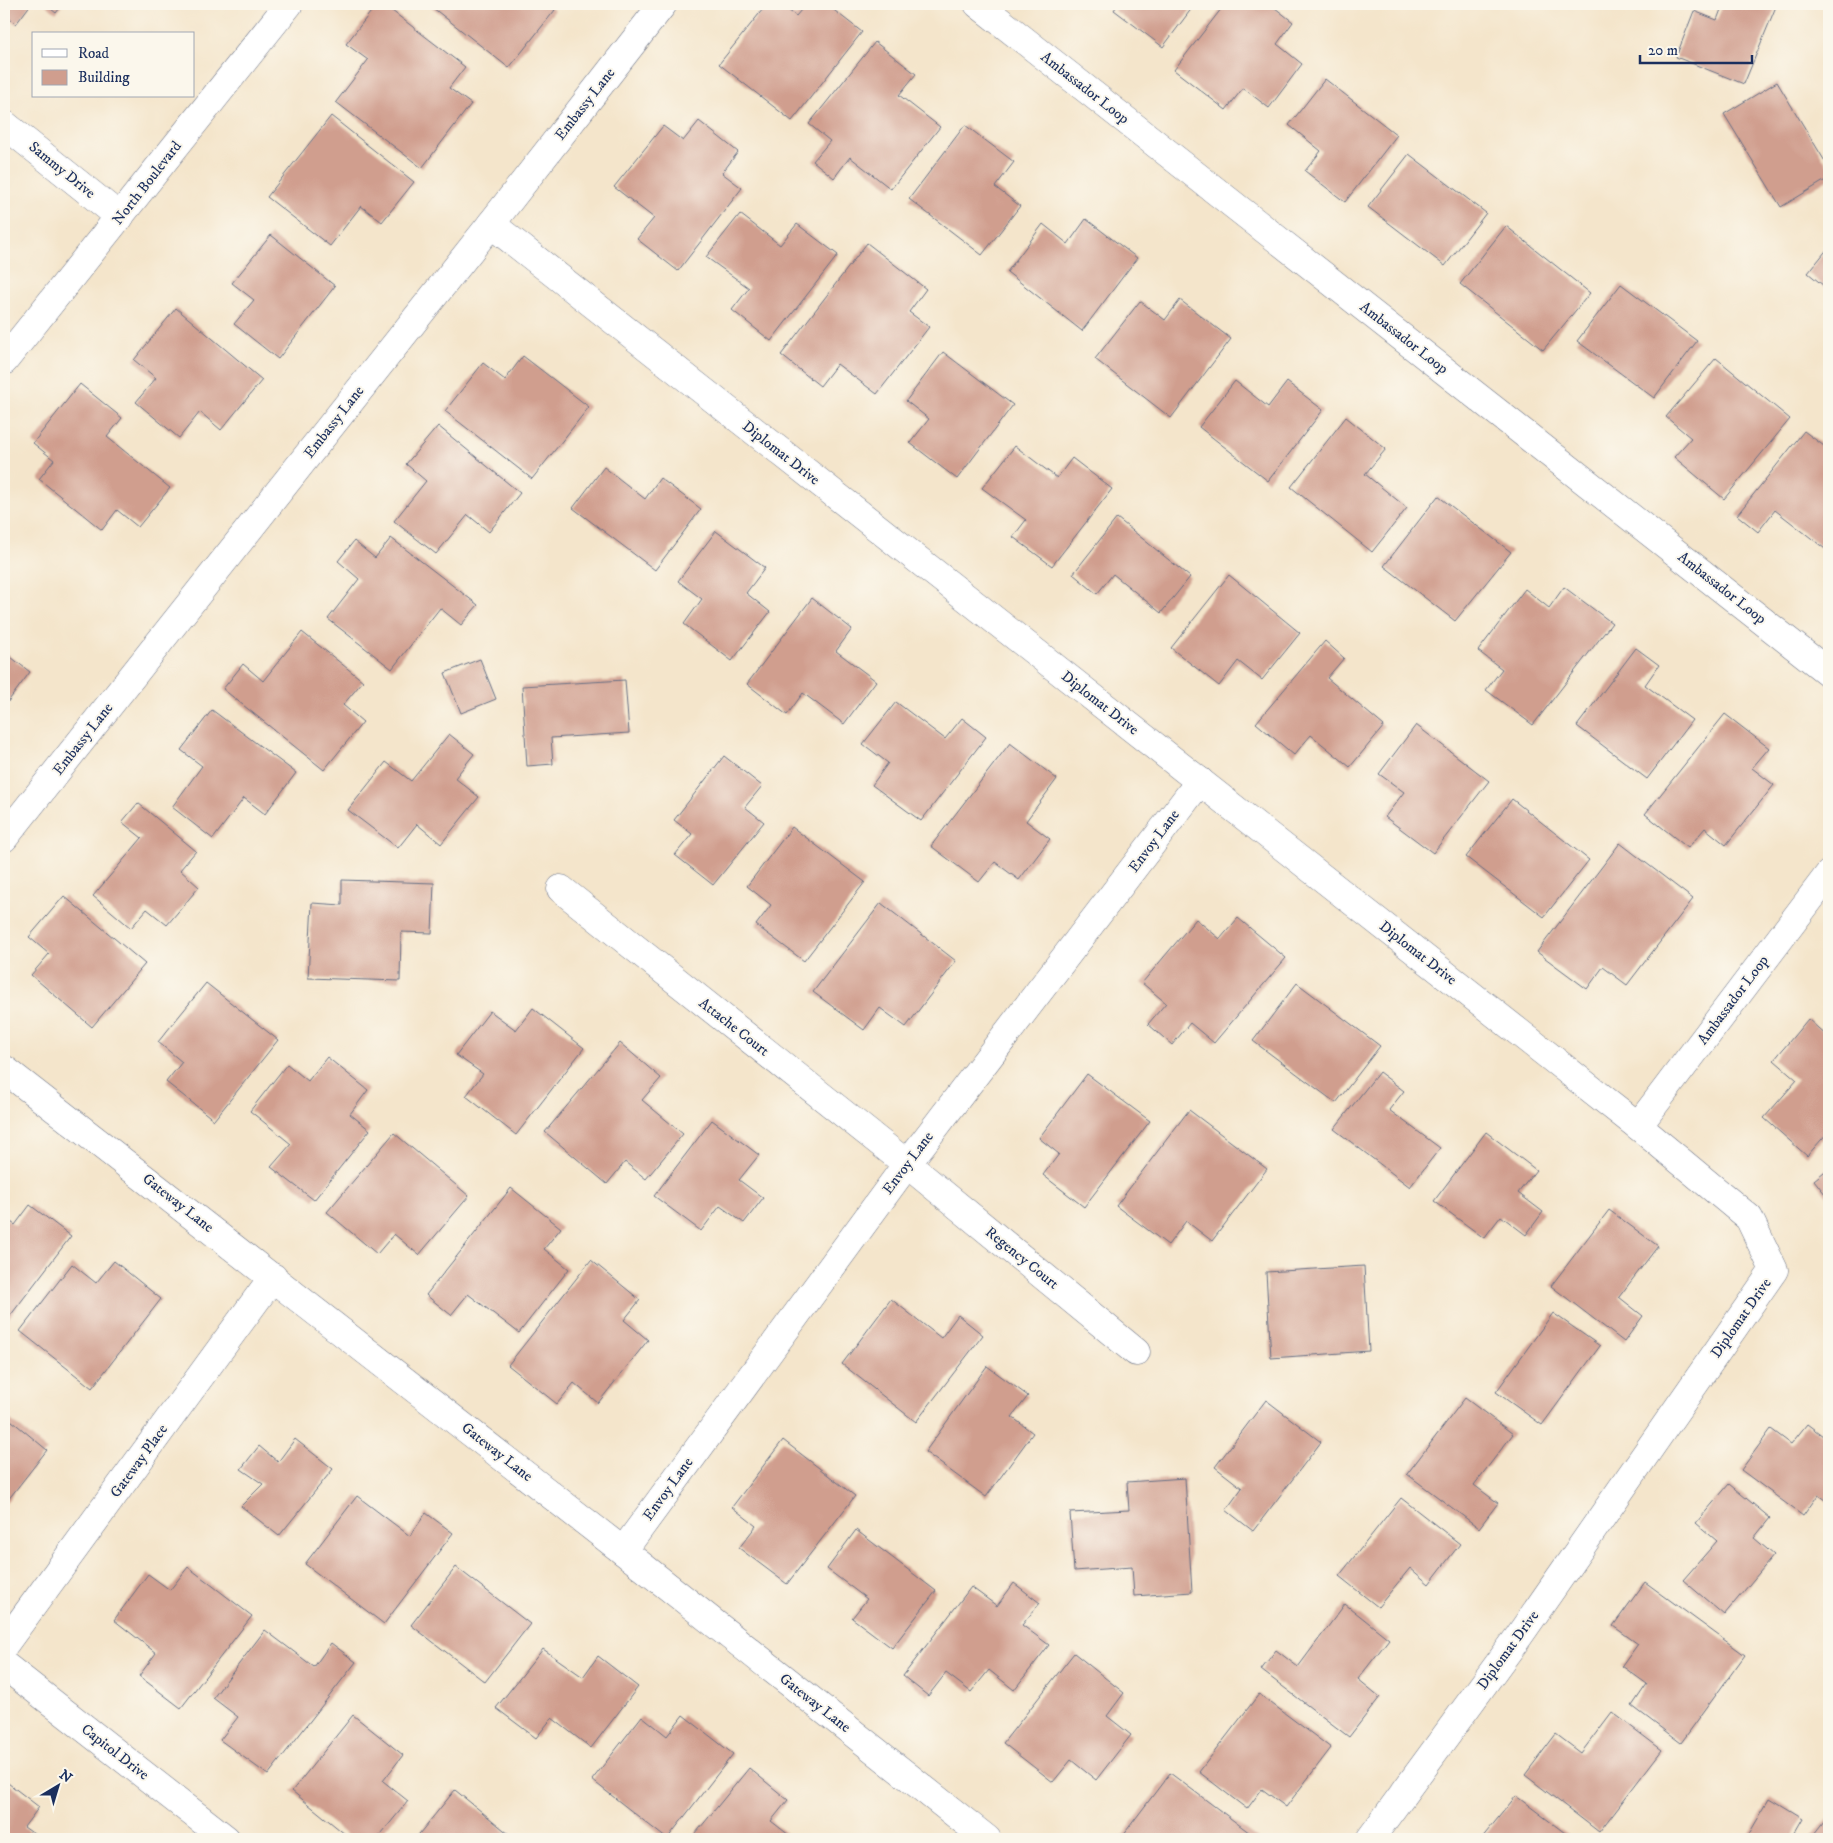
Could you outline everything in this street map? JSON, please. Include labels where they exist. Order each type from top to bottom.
[{"type":"street","name":"North Boulevard","points":[[4,361],[289,4]]},
{"type":"street","name":"Embassy Lane","points":[[4,838],[663,4]]},
{"type":"street","name":"Ambassador Loop","points":[[978,4],[1829,673]]},
{"type":"street","name":"Sammy Drive","points":[[4,124],[120,217]]},
{"type":"street","name":"Diplomat Drive","points":[[491,224],[1638,1126],[1749,1218],[1774,1270],[1519,1636],[1370,1839]]},
{"type":"street","name":"Envoy Lane","points":[[623,1551],[907,1164],[1200,781]]},
{"type":"street","name":"Ambassador Loop","points":[[1638,1126],[1829,874]]},
{"type":"street","name":"Attache Court","points":[[561,889],[907,1164]]},
{"type":"street","name":"Gateway Lane","points":[[4,1069],[623,1551],[987,1839]]},
{"type":"street","name":"Regency Court","points":[[907,1164],[1136,1352]]},
{"type":"street","name":"Gateway Place","points":[[4,1645],[273,1277]]},
{"type":"street","name":"Capitol Drive","points":[[4,1665],[226,1839]]},
{"type":"building","points":[[4,4],[31,4],[16,24],[4,14]]},
{"type":"building","points":[[45,4],[63,4],[56,13]]},
{"type":"building","points":[[377,4],[383,4],[465,67],[449,88],[471,104],[422,168],[336,102],[368,60],[346,44]]},
{"type":"building","points":[[428,4],[547,4],[555,10],[509,68]]},
{"type":"building","points":[[767,4],[780,4],[796,16],[806,4],[826,4],[862,32],[792,121],[719,64]]},
{"type":"building","points":[[1118,4],[1195,4],[1163,47],[1114,10]]},
{"type":"building","points":[[1225,4],[1270,4],[1293,22],[1277,44],[1302,64],[1269,108],[1243,88],[1226,110],[1174,70]]},
{"type":"building","points":[[1723,4],[1777,4],[1744,84],[1676,57],[1694,11],[1717,20]]},
{"type":"building","points":[[875,42],[916,74],[899,95],[940,127],[891,189],[850,157],[834,178],[813,161],[830,141],[809,124]]},
{"type":"building","points":[[1325,79],[1397,135],[1345,202],[1305,171],[1321,151],[1289,125]]},
{"type":"building","points":[[1777,82],[1829,168],[1829,178],[1781,207],[1724,114]]},
{"type":"building","points":[[331,116],[414,182],[382,222],[361,206],[330,246],[267,197]]},
{"type":"building","points":[[699,121],[738,152],[722,173],[742,188],[678,271],[637,239],[654,218],[614,187],[663,126],[683,141]]},
{"type":"building","points":[[965,125],[1014,162],[995,187],[1020,206],[982,255],[909,199]]},
{"type":"building","points":[[1409,154],[1486,213],[1445,266],[1368,207]]},
{"type":"building","points":[[740,214],[780,245],[797,224],[838,255],[771,341],[732,310],[749,288],[706,257]]},
{"type":"building","points":[[1086,219],[1137,258],[1082,331],[1007,272],[1043,224],[1068,244]]},
{"type":"building","points":[[1506,226],[1590,293],[1543,350],[1460,284]]},
{"type":"building","points":[[271,235],[335,286],[278,359],[234,324],[254,300],[232,283]]},
{"type":"building","points":[[867,243],[926,289],[909,312],[929,327],[877,394],[837,364],[820,386],[781,355]]},
{"type":"building","points":[[1829,247],[1829,290],[1808,273]]},
{"type":"building","points":[[1621,284],[1697,341],[1654,398],[1577,341]]},
{"type":"building","points":[[1180,300],[1231,339],[1171,418],[1095,359],[1140,301],[1165,320]]},
{"type":"building","points":[[176,308],[262,380],[221,430],[200,412],[179,438],[136,402],[156,378],[134,360]]},
{"type":"building","points":[[943,352],[1013,405],[957,479],[910,443],[929,419],[906,401]]},
{"type":"building","points":[[523,356],[589,407],[532,479],[445,411],[483,363],[505,380]]},
{"type":"building","points":[[1716,358],[1790,419],[1724,499],[1674,457],[1691,438],[1666,417]]},
{"type":"building","points":[[1235,381],[1268,407],[1287,382],[1323,410],[1268,481],[1199,427]]},
{"type":"building","points":[[80,384],[122,418],[107,437],[170,488],[138,527],[117,510],[102,530],[39,479],[54,460],[33,443]]},
{"type":"building","points":[[1346,417],[1386,449],[1365,474],[1407,508],[1372,552],[1291,487]]},
{"type":"building","points":[[438,426],[520,493],[489,532],[468,515],[436,554],[394,521],[426,481],[406,464]]},
{"type":"building","points":[[1804,431],[1824,446],[1829,439],[1829,552],[1775,510],[1758,532],[1737,515]]},
{"type":"building","points":[[1015,446],[1057,478],[1072,458],[1112,489],[1052,566],[1013,537],[1026,520],[982,488]]},
{"type":"building","points":[[604,467],[645,499],[660,478],[701,509],[655,570],[573,508]]},
{"type":"building","points":[[1438,496],[1511,552],[1455,621],[1384,566]]},
{"type":"building","points":[[1117,518],[1190,577],[1161,613],[1113,574],[1097,594],[1073,574]]},
{"type":"building","points":[[716,531],[765,568],[746,593],[770,612],[732,661],[684,624],[702,599],[678,581]]},
{"type":"building","points":[[391,538],[478,605],[461,625],[440,608],[392,669],[328,619],[359,579],[338,561],[354,541],[375,558]]},
{"type":"building","points":[[1229,575],[1300,633],[1262,680],[1238,661],[1219,686],[1171,648]]},
{"type":"building","points":[[1564,587],[1612,623],[1533,725],[1486,690],[1502,669],[1478,651],[1525,589],[1549,608]]},
{"type":"building","points":[[812,598],[852,629],[836,651],[876,681],[844,724],[803,693],[787,715],[747,684]]},
{"type":"building","points":[[302,632],[363,681],[343,705],[363,722],[324,770],[223,689],[243,664],[263,681]]},
{"type":"building","points":[[1325,641],[1344,658],[1327,678],[1384,726],[1350,767],[1311,735],[1294,755],[1256,723]]},
{"type":"building","points":[[1636,648],[1659,665],[1645,685],[1692,720],[1647,779],[1577,726]]},
{"type":"building","points":[[7,654],[30,672],[4,707],[4,658]]},
{"type":"building","points":[[480,659],[496,699],[461,713],[445,673]]},
{"type":"building","points":[[625,680],[629,733],[551,738],[553,764],[527,766],[522,686]]},
{"type":"building","points":[[896,702],[945,739],[962,718],[986,737],[921,821],[872,785],[888,763],[863,744]]},
{"type":"building","points":[[212,710],[296,773],[265,814],[244,798],[213,839],[172,807],[202,766],[181,750]]},
{"type":"building","points":[[1725,714],[1769,748],[1752,768],[1774,785],[1726,845],[1705,828],[1688,848],[1645,814]]},
{"type":"building","points":[[1416,725],[1489,781],[1433,853],[1385,817],[1404,792],[1379,774]]},
{"type":"building","points":[[449,734],[474,754],[455,778],[479,797],[441,844],[417,824],[398,848],[348,810],[386,762],[411,781]]},
{"type":"building","points":[[1010,743],[1057,779],[1026,821],[1050,839],[1019,880],[995,862],[979,882],[931,846]]},
{"type":"building","points":[[724,756],[762,786],[745,807],[764,822],[713,885],[675,855],[692,834],[674,820]]},
{"type":"building","points":[[1512,799],[1589,860],[1544,917],[1466,857]]},
{"type":"building","points":[[138,803],[196,851],[180,870],[199,887],[167,925],[147,909],[131,928],[93,896],[142,838],[122,822]]},
{"type":"building","points":[[792,827],[865,882],[804,961],[756,925],[771,905],[747,886]]},
{"type":"building","points":[[1620,843],[1693,899],[1627,985],[1603,967],[1587,989],[1537,952]]},
{"type":"building","points":[[342,880],[434,883],[432,933],[401,932],[400,981],[308,978],[312,903],[342,905]]},
{"type":"building","points":[[64,896],[145,964],[92,1027],[31,975],[49,954],[29,937]]},
{"type":"building","points":[[881,903],[956,961],[906,1027],[880,1008],[864,1030],[813,992]]},
{"type":"building","points":[[1238,918],[1286,958],[1214,1043],[1190,1023],[1172,1045],[1148,1024],[1166,1003],[1142,983],[1196,919],[1220,939]]},
{"type":"building","points":[[206,983],[278,1040],[214,1120],[166,1082],[182,1062],[158,1042]]},
{"type":"building","points":[[1297,983],[1380,1046],[1336,1103],[1253,1041]]},
{"type":"building","points":[[533,1008],[584,1048],[516,1135],[466,1096],[483,1074],[456,1055],[490,1011],[516,1030]]},
{"type":"building","points":[[1808,1019],[1829,1038],[1829,1131],[1807,1156],[1764,1118],[1797,1080],[1774,1060]]},
{"type":"building","points":[[620,1043],[661,1078],[642,1100],[683,1134],[646,1179],[625,1162],[607,1184],[545,1132]]},
{"type":"building","points":[[327,1057],[368,1090],[350,1114],[370,1130],[314,1200],[271,1167],[291,1144],[250,1111],[287,1064],[308,1081]]},
{"type":"building","points":[[1379,1072],[1404,1091],[1389,1110],[1440,1148],[1410,1187],[1334,1129]]},
{"type":"building","points":[[1087,1074],[1150,1121],[1084,1207],[1043,1175],[1059,1154],[1039,1138]]},
{"type":"building","points":[[1189,1110],[1267,1169],[1212,1241],[1186,1221],[1168,1245],[1116,1206]]},
{"type":"building","points":[[712,1120],[759,1155],[739,1180],[763,1198],[744,1223],[720,1206],[701,1231],[654,1196]]},
{"type":"building","points":[[1486,1132],[1536,1170],[1518,1193],[1543,1212],[1526,1235],[1501,1216],[1484,1238],[1434,1201]]},
{"type":"building","points":[[394,1133],[469,1196],[419,1255],[394,1234],[377,1254],[327,1212]]},
{"type":"building","points":[[1829,1168],[1829,1199],[1814,1180]]},
{"type":"building","points":[[511,1188],[561,1228],[544,1249],[569,1269],[519,1333],[468,1294],[451,1315],[426,1295]]},
{"type":"building","points":[[30,1205],[71,1236],[7,1320],[4,1318],[4,1217],[15,1225]]},
{"type":"building","points":[[1609,1210],[1658,1246],[1619,1297],[1643,1316],[1624,1342],[1551,1286]]},
{"type":"building","points":[[591,1260],[640,1300],[624,1320],[648,1340],[598,1403],[574,1383],[557,1404],[508,1365]]},
{"type":"building","points":[[114,1261],[161,1299],[92,1388],[20,1331],[72,1264],[96,1283]]},
{"type":"building","points":[[1364,1266],[1369,1351],[1271,1358],[1266,1272]]},
{"type":"building","points":[[891,1299],[941,1338],[958,1315],[983,1335],[916,1422],[842,1364]]},
{"type":"building","points":[[1553,1313],[1600,1346],[1542,1425],[1496,1392]]},
{"type":"building","points":[[987,1366],[1028,1396],[1012,1417],[1033,1433],[986,1497],[925,1452]]},
{"type":"building","points":[[1465,1398],[1513,1434],[1474,1485],[1498,1503],[1479,1528],[1407,1474]]},
{"type":"building","points":[[1266,1400],[1321,1442],[1253,1531],[1226,1510],[1242,1488],[1215,1467]]},
{"type":"building","points":[[6,1416],[47,1450],[4,1505],[4,1419]]},
{"type":"building","points":[[1807,1424],[1827,1439],[1829,1436],[1829,1503],[1818,1495],[1803,1516],[1741,1470],[1771,1429],[1791,1444]]},
{"type":"building","points":[[295,1439],[333,1469],[279,1536],[241,1506],[263,1484],[241,1469],[259,1446],[278,1462]]},
{"type":"building","points":[[783,1440],[855,1496],[787,1584],[739,1548],[756,1526],[732,1507]]},
{"type":"building","points":[[1185,1478],[1192,1592],[1134,1596],[1132,1567],[1074,1571],[1070,1513],[1129,1510],[1127,1482]]},
{"type":"building","points":[[1729,1484],[1770,1518],[1754,1538],[1774,1555],[1724,1615],[1683,1580],[1717,1541],[1696,1523]]},
{"type":"building","points":[[357,1496],[410,1536],[426,1513],[453,1533],[384,1624],[305,1564]]},
{"type":"building","points":[[1401,1498],[1460,1544],[1429,1584],[1410,1568],[1378,1607],[1339,1576]]},
{"type":"building","points":[[856,1530],[936,1591],[892,1648],[852,1618],[867,1599],[827,1569]]},
{"type":"building","points":[[188,1567],[252,1616],[181,1708],[139,1676],[156,1653],[114,1620],[148,1574],[170,1590]]},
{"type":"building","points":[[456,1567],[530,1624],[485,1682],[411,1625]]},
{"type":"building","points":[[1645,1582],[1745,1655],[1681,1743],[1632,1706],[1647,1684],[1622,1666],[1638,1644],[1613,1626]]},
{"type":"building","points":[[1014,1583],[1040,1603],[1022,1625],[1049,1645],[1014,1690],[989,1670],[971,1692],[946,1673],[928,1696],[903,1676],[971,1587],[997,1606]]},
{"type":"building","points":[[1345,1604],[1389,1639],[1358,1679],[1380,1697],[1349,1737],[1261,1670],[1276,1650],[1298,1667]]},
{"type":"building","points":[[265,1630],[314,1667],[331,1643],[356,1662],[268,1775],[220,1740],[238,1717],[213,1698]]},
{"type":"building","points":[[543,1649],[583,1677],[598,1656],[638,1687],[591,1748],[552,1718],[536,1738],[496,1708]]},
{"type":"building","points":[[1074,1653],[1124,1693],[1107,1716],[1131,1735],[1096,1780],[1071,1760],[1053,1782],[1003,1743]]},
{"type":"building","points":[[1259,1694],[1331,1748],[1286,1807],[1262,1789],[1247,1809],[1199,1772]]},
{"type":"building","points":[[1612,1712],[1662,1750],[1599,1832],[1525,1775],[1556,1734],[1581,1753]]},
{"type":"building","points":[[353,1715],[403,1755],[383,1781],[408,1801],[377,1839],[351,1839],[292,1791]]},
{"type":"building","points":[[683,1715],[733,1754],[667,1839],[592,1780],[642,1716],[667,1736]]},
{"type":"building","points":[[749,1768],[788,1800],[771,1821],[794,1839],[691,1839]]},
{"type":"building","points":[[1170,1773],[1258,1839],[1120,1839]]},
{"type":"building","points":[[4,1780],[39,1807],[24,1827],[41,1839],[4,1839]]},
{"type":"building","points":[[455,1790],[515,1839],[415,1839]]},
{"type":"building","points":[[1516,1796],[1573,1839],[1481,1839]]},
{"type":"building","points":[[1770,1798],[1803,1818],[1791,1839],[1746,1839]]},
{"type":"building","points":[[1829,1816],[1829,1839],[1811,1839]]}]
